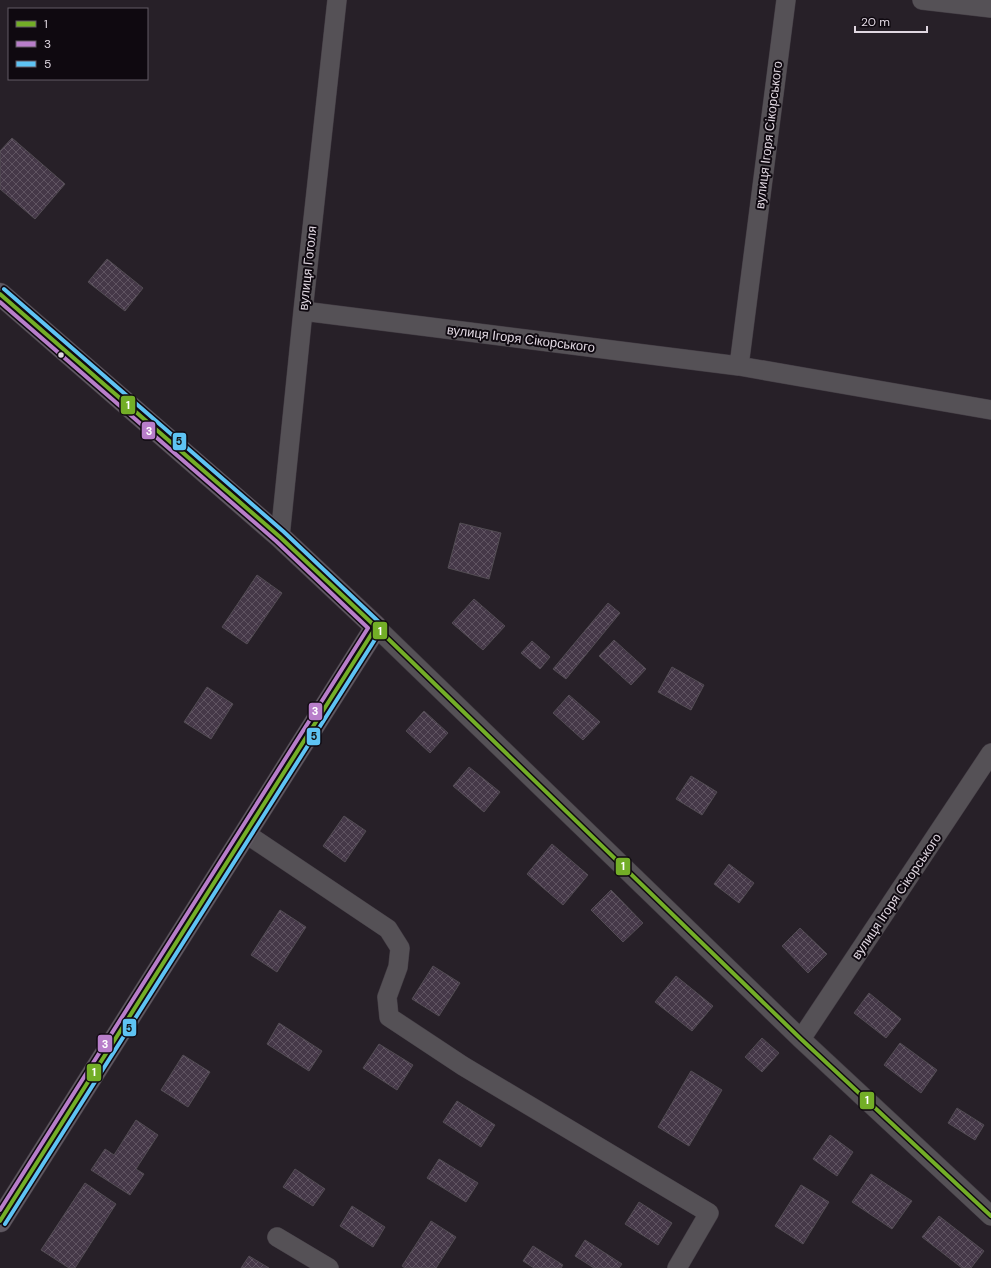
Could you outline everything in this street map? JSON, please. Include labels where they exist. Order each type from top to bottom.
[{"type":"main road","points":[[0,294],[280,537],[376,627],[0,1221]]},
{"type":"street","name":"вулиця Гоголя","points":[[280,537],[337,0]]},
{"type":"street","name":"вулиця Ігоря Сікорського","points":[[739,366],[786,0]]},
{"type":"street","points":[[922,0],[991,8]]},
{"type":"street","name":"вулиця Ігоря Сікорського","points":[[303,311],[739,366],[991,410]]},
{"type":"street","points":[[376,627],[801,1039],[991,1216]]},
{"type":"street","name":"вулиця Ігоря Сікорського","points":[[801,1039],[991,753]]},
{"type":"street","points":[[245,833],[388,928],[400,948],[398,967],[387,997],[389,1017],[463,1066],[709,1213],[677,1268]]},
{"type":"street","points":[[277,1237],[329,1268]]},
{"type":"building","points":[[12,138],[65,184],[35,219],[0,189],[0,151]]},
{"type":"building","points":[[107,259],[143,288],[125,311],[88,282]]},
{"type":"building","points":[[460,523],[501,533],[489,579],[448,568]]},
{"type":"building","points":[[257,575],[282,593],[247,644],[222,627]]},
{"type":"building","points":[[474,599],[505,626],[483,650],[452,623]]},
{"type":"building","points":[[608,603],[620,613],[566,679],[553,669]]},
{"type":"building","points":[[614,640],[646,669],[631,685],[599,656]]},
{"type":"building","points":[[532,641],[550,657],[540,669],[521,653]]},
{"type":"building","points":[[672,667],[704,685],[691,710],[658,692]]},
{"type":"building","points":[[207,687],[233,704],[211,739],[184,722]]},
{"type":"building","points":[[569,695],[600,722],[583,740],[553,713]]},
{"type":"building","points":[[424,711],[448,733],[430,753],[406,731]]},
{"type":"building","points":[[469,767],[500,792],[484,812],[453,786]]},
{"type":"building","points":[[691,776],[717,792],[702,815],[676,799]]},
{"type":"building","points":[[344,816],[366,831],[345,862],[323,846]]},
{"type":"building","points":[[552,844],[588,875],[563,905],[527,874]]},
{"type":"building","points":[[729,864],[754,883],[739,903],[714,884]]},
{"type":"building","points":[[611,890],[643,923],[623,942],[591,910]]},
{"type":"building","points":[[280,910],[306,927],[277,972],[251,955]]},
{"type":"building","points":[[800,928],[827,954],[808,973],[782,946]]},
{"type":"building","points":[[433,966],[460,983],[439,1016],[412,999]]},
{"type":"building","points":[[676,976],[713,1006],[692,1031],[655,1002]]},
{"type":"building","points":[[869,993],[901,1019],[886,1038],[854,1013]]},
{"type":"building","points":[[279,1023],[322,1051],[309,1071],[267,1044]]},
{"type":"building","points":[[762,1038],[779,1053],[762,1072],[745,1057]]},
{"type":"building","points":[[900,1043],[937,1070],[921,1093],[884,1065]]},
{"type":"building","points":[[379,1044],[413,1065],[397,1090],[363,1068]]},
{"type":"building","points":[[183,1055],[210,1072],[188,1107],[161,1090]]},
{"type":"building","points":[[691,1071],[722,1090],[689,1146],[658,1127]]},
{"type":"building","points":[[457,1101],[495,1125],[481,1147],[443,1122]]},
{"type":"building","points":[[957,1108],[984,1125],[975,1140],[948,1123]]},
{"type":"building","points":[[136,1120],[158,1135],[136,1169],[144,1174],[130,1195],[91,1170],[105,1149],[114,1155]]},
{"type":"building","points":[[830,1135],[853,1152],[837,1176],[813,1159]]},
{"type":"building","points":[[439,1159],[478,1183],[466,1202],[427,1178]]},
{"type":"building","points":[[295,1169],[325,1189],[313,1206],[283,1187]]},
{"type":"building","points":[[871,1174],[912,1201],[892,1229],[852,1202]]},
{"type":"building","points":[[85,1183],[116,1204],[75,1268],[69,1268],[41,1250]]},
{"type":"building","points":[[801,1185],[829,1202],[803,1244],[775,1226]]},
{"type":"building","points":[[639,1202],[672,1223],[658,1245],[625,1224]]},
{"type":"building","points":[[352,1206],[385,1227],[373,1247],[340,1226]]},
{"type":"building","points":[[939,1216],[984,1251],[971,1268],[962,1268],[922,1237]]},
{"type":"building","points":[[431,1221],[456,1237],[436,1268],[405,1268],[402,1266]]},
{"type":"building","points":[[585,1240],[622,1264],[619,1268],[594,1268],[575,1256]]},
{"type":"building","points":[[533,1246],[563,1265],[561,1268],[534,1268],[523,1261]]},
{"type":"building","points":[[249,1256],[269,1268],[241,1268]]},
{"type":"transit line","name":"5","points":[[4,289],[284,532],[382,626],[381,630],[5,1224]]},
{"type":"transit line","name":"1","points":[[0,294],[280,537],[376,627],[801,1039],[991,1216]]},
{"type":"transit line","name":"3","points":[[0,302],[276,541],[368,628],[0,1210]]},
{"type":"transit line","name":"1","points":[[0,1221],[376,627]]}]
